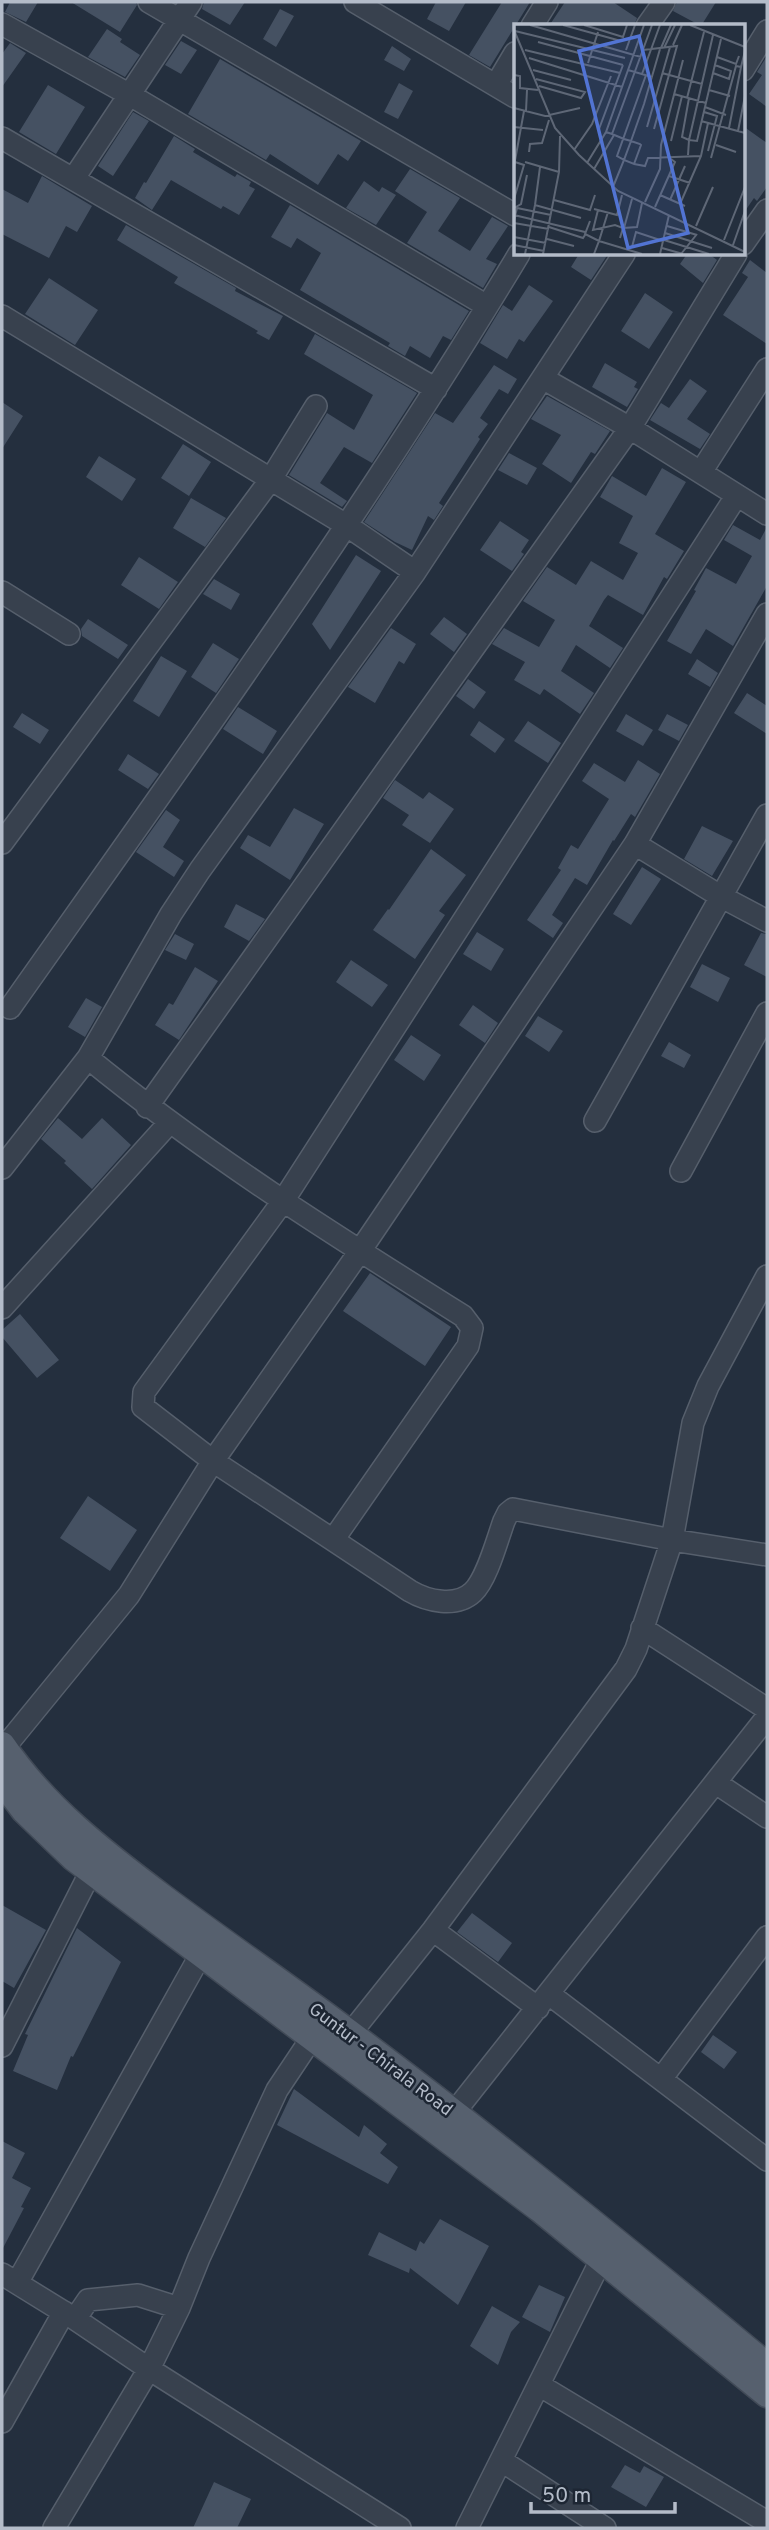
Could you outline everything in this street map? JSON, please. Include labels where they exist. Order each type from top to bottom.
[{"type":"main road","name":"Guntur - Chirala Road","points":[[3,1746],[58,1812],[102,1852],[319,2026],[767,2394]]},
{"type":"main road","name":"Guntur - Chirala Road","points":[[2,1782],[50,1837],[91,1871],[201,1954],[319,2026],[350,2034],[616,2241],[767,2366]]},
{"type":"street","points":[[149,2],[186,11],[514,214]]},
{"type":"street","points":[[355,2],[514,96]]},
{"type":"street","points":[[648,24],[664,2]]},
{"type":"street","points":[[533,24],[542,4]]},
{"type":"street","points":[[74,178],[186,11]]},
{"type":"street","points":[[2,24],[130,95],[487,306]]},
{"type":"street","points":[[744,68],[767,31]]},
{"type":"street","points":[[496,85],[514,56]]},
{"type":"street","points":[[2,138],[436,389]]},
{"type":"street","points":[[744,241],[767,209]]},
{"type":"street","points":[[10,1008],[346,525],[436,389],[518,256]]},
{"type":"street","points":[[2,1168],[88,1058],[171,914],[200,870],[415,572],[623,256]]},
{"type":"street","points":[[147,1107],[631,428],[734,256]]},
{"type":"street","points":[[2,316],[346,525],[415,572]]},
{"type":"street","points":[[701,472],[767,369]]},
{"type":"street","points":[[544,379],[631,428],[767,514]]},
{"type":"street","points":[[2,843],[271,479],[316,406]]},
{"type":"street","points":[[737,495],[283,1201],[144,1392],[143,1407],[213,1461],[422,1598],[439,1601],[472,1594],[480,1583],[508,1513],[513,1509],[672,1540],[767,1555]]},
{"type":"street","points":[[2,592],[69,634]]},
{"type":"street","points":[[3,1746],[129,1595],[213,1461],[360,1251],[635,844],[767,614]]},
{"type":"street","points":[[595,1121],[767,814]]},
{"type":"street","points":[[635,844],[767,921]]},
{"type":"street","points":[[681,1171],[767,1013]]},
{"type":"street","points":[[88,1058],[147,1107],[283,1201],[463,1316],[472,1328],[468,1346],[332,1540]]},
{"type":"street","points":[[2,1308],[170,1122]]},
{"type":"street","points":[[350,2034],[433,1930],[604,1702],[632,1659],[672,1540],[693,1423],[708,1386],[767,1276]]},
{"type":"street","points":[[642,1628],[767,1709]]},
{"type":"street","points":[[453,2114],[767,1717]]},
{"type":"street","points":[[716,1783],[767,1817]]},
{"type":"street","points":[[2,2046],[91,1871]]},
{"type":"street","points":[[433,1930],[661,2079],[767,2160]]},
{"type":"street","points":[[661,2079],[767,1937]]},
{"type":"street","points":[[201,1954],[9,2278],[400,2528]]},
{"type":"street","points":[[54,2528],[149,2369],[277,2090],[319,2026]]},
{"type":"street","points":[[467,2528],[603,2258]]},
{"type":"street","points":[[2,2422],[70,2316],[88,2300],[138,2295],[179,2308]]},
{"type":"street","points":[[539,2385],[767,2522]]},
{"type":"street","points":[[502,2461],[605,2528]]},
{"type":"building","points":[[10,2],[38,2],[26,22],[5,12]]},
{"type":"building","points":[[71,2],[136,2],[137,5],[120,32]]},
{"type":"building","points":[[204,2],[245,2],[230,25],[202,9]]},
{"type":"building","points":[[436,2],[466,2],[449,31],[427,19]]},
{"type":"building","points":[[502,2],[530,2],[490,67],[469,55]]},
{"type":"building","points":[[565,2],[613,2],[637,18],[635,24],[550,24]]},
{"type":"building","points":[[677,2],[716,2],[702,24],[673,11]]},
{"type":"building","points":[[280,9],[294,16],[276,47],[263,39]]},
{"type":"building","points":[[107,29],[122,39],[120,42],[140,55],[125,77],[88,57]]},
{"type":"building","points":[[181,41],[197,50],[181,74],[165,65]]},
{"type":"building","points":[[10,43],[26,53],[2,87],[2,54]]},
{"type":"building","points":[[392,46],[411,59],[404,71],[384,60]]},
{"type":"building","points":[[767,56],[767,107],[749,94],[762,75],[757,72]]},
{"type":"building","points":[[220,59],[361,141],[348,161],[338,154],[318,185],[270,154],[266,160],[188,114]]},
{"type":"building","points":[[399,83],[413,91],[398,119],[384,112]]},
{"type":"building","points":[[48,85],[85,107],[56,154],[19,132]]},
{"type":"building","points":[[133,112],[149,121],[113,176],[98,166]]},
{"type":"building","points":[[744,127],[767,143],[767,187],[757,201],[754,198],[744,213]]},
{"type":"building","points":[[174,136],[195,149],[193,152],[235,177],[237,174],[251,182],[249,186],[255,189],[239,215],[223,206],[221,209],[171,180],[152,210],[135,198]]},
{"type":"building","points":[[410,169],[460,198],[438,231],[470,251],[492,217],[508,226],[486,259],[497,264],[483,288],[407,243],[427,212],[395,191]]},
{"type":"building","points":[[42,176],[92,206],[77,232],[66,226],[49,258],[2,234],[2,189],[28,203]]},
{"type":"building","points":[[364,181],[379,192],[382,187],[396,195],[376,225],[346,208]]},
{"type":"building","points":[[290,205],[469,311],[451,340],[443,336],[430,358],[410,346],[405,356],[388,346],[390,343],[300,290],[321,253],[297,238],[291,248],[271,237]]},
{"type":"building","points":[[126,225],[236,288],[235,291],[283,316],[269,340],[174,283],[178,277],[117,240]]},
{"type":"building","points":[[578,256],[607,256],[591,280],[571,267]]},
{"type":"building","points":[[686,256],[712,256],[717,260],[703,283],[680,264]]},
{"type":"building","points":[[750,260],[767,273],[767,344],[723,315],[748,277],[742,273]]},
{"type":"building","points":[[49,278],[98,310],[75,345],[25,314]]},
{"type":"building","points":[[529,285],[553,301],[524,342],[519,339],[507,359],[480,343],[503,305],[512,311]]},
{"type":"building","points":[[645,293],[673,312],[649,349],[621,331]]},
{"type":"building","points":[[315,334],[417,393],[372,463],[344,447],[320,483],[347,501],[342,507],[289,475],[327,413],[354,430],[373,395],[304,354]]},
{"type":"building","points":[[605,363],[637,382],[634,387],[638,389],[627,407],[592,387]]},
{"type":"building","points":[[494,365],[517,379],[508,394],[499,389],[480,418],[488,424],[439,503],[443,506],[434,520],[428,516],[412,550],[364,522],[435,413],[453,423]]},
{"type":"building","points":[[690,379],[707,391],[687,419],[710,434],[700,449],[650,420],[661,403],[669,408]]},
{"type":"building","points":[[547,396],[610,431],[595,454],[591,452],[571,483],[542,464],[561,435],[531,419]]},
{"type":"building","points":[[2,402],[23,416],[2,449]]},
{"type":"building","points":[[183,444],[211,462],[189,496],[161,478]]},
{"type":"building","points":[[509,453],[537,468],[527,485],[498,470]]},
{"type":"building","points":[[99,456],[136,479],[122,501],[86,477]]},
{"type":"building","points":[[662,468],[686,482],[655,534],[684,551],[667,579],[664,577],[643,615],[608,595],[604,600],[589,626],[623,648],[610,668],[576,645],[561,671],[594,693],[580,714],[544,689],[540,695],[514,680],[525,662],[492,644],[504,628],[539,647],[555,620],[523,601],[547,567],[576,585],[591,561],[623,580],[638,553],[619,543],[633,516],[600,497],[612,476],[646,496]]},
{"type":"building","points":[[191,498],[226,518],[205,547],[173,528]]},
{"type":"building","points":[[500,521],[529,540],[521,552],[524,554],[512,571],[480,550]]},
{"type":"building","points":[[733,525],[760,540],[767,527],[767,586],[733,646],[706,629],[691,654],[667,641],[706,568],[736,584],[752,556],[724,540]]},
{"type":"building","points":[[356,555],[381,571],[330,650],[312,624]]},
{"type":"building","points":[[139,557],[178,582],[159,609],[121,585]]},
{"type":"building","points":[[214,579],[240,594],[231,610],[203,594]]},
{"type":"building","points":[[444,617],[467,634],[454,652],[430,634]]},
{"type":"building","points":[[88,619],[128,645],[118,659],[82,636],[81,629]]},
{"type":"building","points":[[391,628],[416,644],[404,664],[399,661],[375,703],[348,687]]},
{"type":"building","points":[[213,643],[239,659],[216,693],[191,677]]},
{"type":"building","points":[[161,656],[187,671],[159,717],[133,701]]},
{"type":"building","points":[[697,659],[718,673],[710,687],[688,674]]},
{"type":"building","points":[[468,679],[486,692],[474,709],[456,696]]},
{"type":"building","points":[[747,693],[767,706],[767,734],[734,713]]},
{"type":"building","points":[[238,707],[277,731],[263,754],[223,729]]},
{"type":"building","points":[[22,713],[49,730],[40,744],[13,727]]},
{"type":"building","points":[[626,714],[653,730],[643,746],[616,731]]},
{"type":"building","points":[[667,714],[688,725],[679,741],[658,730]]},
{"type":"building","points":[[479,721],[505,739],[495,753],[470,735]]},
{"type":"building","points":[[528,721],[561,743],[548,763],[514,741]]},
{"type":"building","points":[[128,754],[159,774],[148,789],[118,770]]},
{"type":"building","points":[[638,760],[660,774],[635,817],[631,814],[613,840],[587,885],[575,878],[552,915],[563,923],[553,938],[527,920],[561,870],[558,868],[571,845],[578,849],[609,799],[582,781],[594,763],[625,782]]},
{"type":"building","points":[[395,780],[423,799],[429,792],[454,809],[430,843],[402,825],[409,815],[383,798]]},
{"type":"building","points":[[294,808],[324,824],[290,880],[240,848],[248,835],[270,847]]},
{"type":"building","points":[[166,810],[180,820],[163,847],[184,861],[174,877],[136,852]]},
{"type":"building","points":[[702,826],[733,841],[712,876],[684,859]]},
{"type":"building","points":[[431,849],[466,875],[439,911],[445,915],[415,959],[373,930]]},
{"type":"building","points":[[642,867],[661,879],[631,925],[613,914]]},
{"type":"building","points":[[236,904],[265,919],[249,941],[224,927]]},
{"type":"building","points":[[477,932],[504,949],[491,971],[463,954]]},
{"type":"building","points":[[761,933],[767,934],[767,977],[744,965]]},
{"type":"building","points":[[175,934],[194,944],[186,960],[165,950]]},
{"type":"building","points":[[351,960],[388,985],[372,1007],[336,982]]},
{"type":"building","points":[[702,964],[730,978],[718,1002],[690,987]]},
{"type":"building","points":[[195,967],[218,981],[179,1040],[155,1025],[169,1003],[173,1005]]},
{"type":"building","points":[[86,998],[102,1007],[85,1037],[68,1027]]},
{"type":"building","points":[[473,1005],[498,1023],[485,1043],[459,1025]]},
{"type":"building","points":[[538,1016],[563,1031],[549,1052],[525,1036]]},
{"type":"building","points":[[411,1035],[441,1055],[424,1081],[394,1060]]},
{"type":"building","points":[[669,1042],[691,1055],[684,1068],[661,1056]]},
{"type":"building","points":[[58,1118],[82,1139],[102,1118],[131,1145],[92,1189],[41,1139]]},
{"type":"building","points":[[370,1273],[451,1327],[425,1366],[343,1311]]},
{"type":"building","points":[[20,1314],[59,1360],[37,1378],[2,1337],[2,1330]]},
{"type":"building","points":[[88,1496],[137,1530],[110,1571],[60,1538]]},
{"type":"building","points":[[2,1905],[46,1930],[14,1988],[2,1981]]},
{"type":"building","points":[[472,1913],[512,1943],[498,1962],[457,1932]]},
{"type":"building","points":[[77,1928],[121,1962],[73,2057],[71,2056],[57,2090],[13,2071],[28,2035],[25,2034]]},
{"type":"building","points":[[713,2035],[737,2052],[724,2069],[701,2052]]},
{"type":"building","points":[[294,2089],[359,2137],[364,2125],[387,2144],[380,2153],[398,2167],[388,2184],[277,2125]]},
{"type":"building","points":[[2,2141],[25,2153],[12,2178],[31,2188],[21,2207],[24,2208],[2,2250]]},
{"type":"building","points":[[440,2219],[489,2246],[458,2305],[410,2268],[409,2273],[368,2255],[379,2232],[416,2251],[420,2241],[424,2244]]},
{"type":"building","points":[[539,2285],[565,2297],[550,2332],[522,2317]]},
{"type":"building","points":[[492,2306],[520,2322],[511,2332],[498,2365],[470,2346]]},
{"type":"building","points":[[625,2465],[640,2473],[644,2466],[664,2477],[646,2507],[611,2487]]},
{"type":"building","points":[[214,2482],[251,2499],[237,2528],[193,2528]]}]
